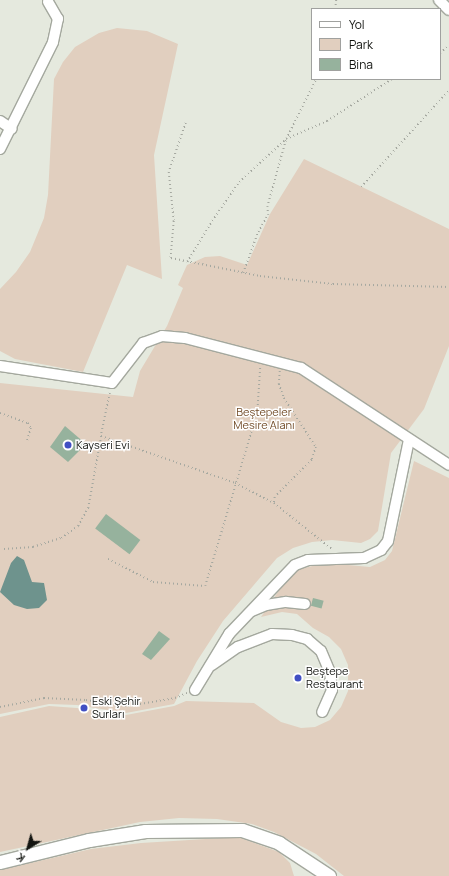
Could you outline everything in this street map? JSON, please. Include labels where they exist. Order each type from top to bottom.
[{"type":"street","points":[[439,0],[449,10]]},
{"type":"street","points":[[0,148],[12,129],[57,31],[57,13],[48,2]]},
{"type":"street","points":[[0,121],[12,129]]},
{"type":"street","points":[[0,366],[112,383],[143,343],[162,336],[185,338],[301,368],[449,465]]},
{"type":"street","points":[[195,690],[229,634],[295,566],[308,560],[373,555],[388,541],[409,440]]},
{"type":"street","points":[[248,613],[266,605],[286,602],[305,604]]},
{"type":"street","points":[[209,667],[238,647],[272,634],[292,635],[307,639],[321,651],[330,672],[332,690],[322,712]]},
{"type":"street","points":[[0,862],[89,840],[145,832],[242,830],[279,843],[328,876]]},
{"type":"path","points":[[441,52],[449,45]]},
{"type":"path","points":[[243,273],[258,232],[268,215],[267,207],[286,139],[316,80]]},
{"type":"path","points":[[187,262],[212,221],[239,182],[286,139],[327,121],[390,80]]},
{"type":"path","points":[[361,187],[449,90]]},
{"type":"path","points":[[186,122],[168,180],[174,221],[171,258],[243,273],[333,284],[449,287]]},
{"type":"path","points":[[108,559],[153,582],[205,586],[257,413],[260,358]]},
{"type":"path","points":[[274,503],[275,497],[312,460],[316,447],[284,398],[279,384],[281,364]]},
{"type":"path","points":[[4,549],[40,544],[61,538],[78,526],[88,508],[112,383]]},
{"type":"path","points":[[0,412],[28,423],[31,428],[27,442]]},
{"type":"path","points":[[101,436],[236,483],[274,503],[344,558]]},
{"type":"path","points":[[0,707],[44,698],[86,700],[128,706],[175,698],[195,690]]},
{"type":"green space","points":[[117,28],[147,31],[178,44],[154,155],[162,279],[127,265],[83,372],[15,359],[0,351],[0,289],[16,272],[30,252],[44,218],[48,195],[54,79],[63,62],[75,47],[99,33]]},
{"type":"green space","name":"Beştepeler Mesire Alanı","points":[[304,159],[449,229],[449,346],[424,409],[391,453],[378,531],[370,539],[361,543],[332,540],[312,542],[293,548],[277,558],[223,621],[197,661],[174,704],[126,713],[77,705],[49,704],[0,714],[0,383],[133,397],[140,371],[167,326],[183,288],[178,285],[187,265],[205,257],[220,256],[247,265],[270,214]]},
{"type":"green space","points":[[414,461],[449,478],[449,876],[344,876],[316,854],[274,832],[252,824],[217,819],[179,818],[140,822],[0,852],[0,717],[49,706],[77,708],[126,715],[174,706],[186,701],[254,703],[281,722],[301,728],[315,727],[330,720],[341,707],[348,691],[348,665],[341,649],[329,637],[313,628],[297,614],[282,612],[261,617],[286,580],[299,569],[326,563],[370,567],[385,560],[392,551]]},
{"type":"green space","points":[[238,837],[279,852],[290,863],[294,876],[0,876],[0,870],[91,849],[141,843]]},
{"type":"water","points":[[17,556],[24,560],[32,582],[44,583],[47,600],[39,608],[27,609],[14,605],[0,592],[11,563]]},
{"type":"building","name":"Kayseri Evi","points":[[65,426],[86,444],[68,462],[50,447]]},
{"type":"building","points":[[106,514],[140,540],[130,554],[95,528]]},
{"type":"building","points":[[313,598],[324,601],[322,609],[311,606]]},
{"type":"building","points":[[159,631],[170,639],[151,660],[142,654]]},
{"type":"place","name":"Kayseri Evi","points":[[68,445]]},
{"type":"place","name":"Beştepe Restaurant","points":[[298,678]]},
{"type":"place","name":"Eski Şehir Surları","points":[[84,708]]}]
